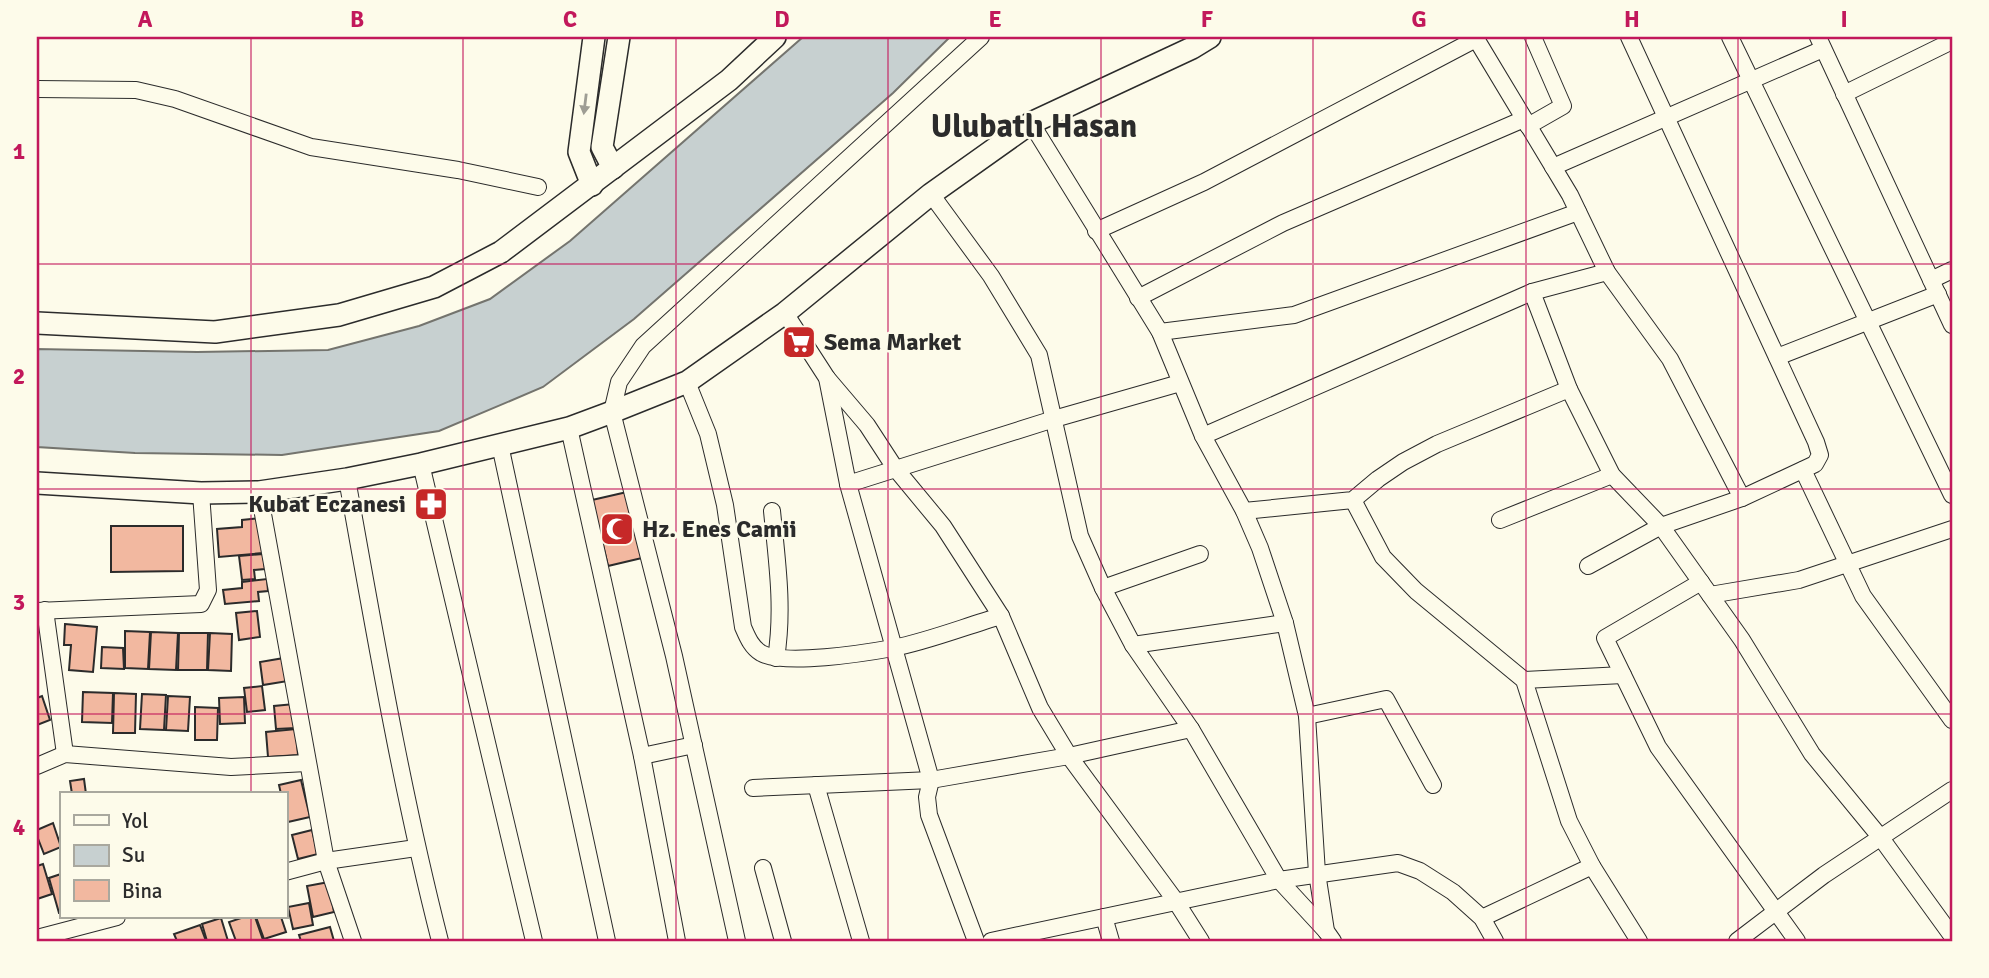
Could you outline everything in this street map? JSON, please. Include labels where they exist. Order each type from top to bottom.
[{"type":"main road","points":[[592,185],[579,152],[594,37]]},
{"type":"main road","points":[[613,168],[602,147],[619,37]]},
{"type":"main road","points":[[37,323],[215,332],[339,315],[434,287],[501,253],[729,80],[775,37]]},
{"type":"main road","points":[[37,483],[201,492],[259,492],[347,479],[421,464],[569,428],[612,412],[687,382],[785,313],[931,194],[1031,123],[1192,48],[1210,37]]},
{"type":"street","points":[[737,941],[674,656],[612,412],[619,382],[643,346],[981,37]]},
{"type":"street","points":[[1138,298],[1283,223],[1563,106],[1533,37]]},
{"type":"street","points":[[1588,566],[1661,526],[1742,498],[1803,470],[1815,464],[1820,455],[1629,37]]},
{"type":"street","points":[[1730,37],[1952,495]]},
{"type":"street","points":[[1096,231],[1204,182],[1476,38],[1553,167],[1607,272],[1670,359],[1742,498]]},
{"type":"street","points":[[1844,94],[1952,41]]},
{"type":"street","points":[[1553,167],[1751,81],[1820,43],[1952,325]]},
{"type":"street","points":[[37,89],[136,90],[176,99],[311,148],[458,170],[538,187]]},
{"type":"street","points":[[1031,123],[1160,332],[1203,436],[1244,511],[1260,548],[1285,623],[1307,716],[1317,873],[1329,936]]},
{"type":"street","points":[[931,194],[991,276],[1039,355],[1080,536],[1102,588],[1133,645],[1191,729],[1279,880],[1329,936]]},
{"type":"street","points":[[1160,332],[1294,315],[1578,212]]},
{"type":"street","points":[[1777,357],[1868,323],[1934,287],[1952,271]]},
{"type":"street","points":[[1203,436],[1532,292],[1607,272]]},
{"type":"street","points":[[1532,292],[1569,389],[1612,475],[1661,526],[1742,640],[1812,754],[1881,838],[1952,936]]},
{"type":"street","points":[[785,313],[827,378],[867,425],[895,468],[943,526],[1001,616],[1040,708],[1069,756],[1175,900],[1201,941]]},
{"type":"street","points":[[827,378],[848,484],[931,780],[927,797],[929,816],[976,941]]},
{"type":"street","points":[[687,382],[708,434],[725,505],[743,627],[760,652],[776,658],[812,658],[894,648],[1001,616]]},
{"type":"street","points":[[848,484],[1054,419],[1180,383]]},
{"type":"street","points":[[1244,511],[1353,500],[1378,479],[1426,450],[1569,389]]},
{"type":"street","points":[[569,428],[642,756],[677,941]]},
{"type":"street","points":[[500,446],[607,941]]},
{"type":"street","points":[[421,464],[534,941]]},
{"type":"street","points":[[1803,470],[1863,596],[1952,720]]},
{"type":"street","points":[[1500,520],[1612,475]]},
{"type":"street","points":[[347,479],[392,729],[416,848],[440,941]]},
{"type":"street","points":[[65,754],[41,611],[201,604],[208,590],[201,492]]},
{"type":"street","points":[[259,492],[326,861],[353,941]]},
{"type":"street","points":[[1353,500],[1383,557],[1416,591],[1524,680],[1569,821],[1592,866],[1639,941]]},
{"type":"street","points":[[772,512],[780,596],[780,631],[776,658]]},
{"type":"street","points":[[1797,941],[1658,747],[1605,638],[1706,588],[1799,580],[1952,529]]},
{"type":"street","points":[[1102,588],[1200,554]]},
{"type":"street","points":[[1133,645],[1285,623]]},
{"type":"street","points":[[1524,680],[1623,675]]},
{"type":"street","points":[[1307,716],[1386,699],[1433,785]]},
{"type":"street","points":[[753,788],[931,780],[1069,756],[1191,729]]},
{"type":"street","points":[[642,756],[694,745]]},
{"type":"street","points":[[37,766],[65,754],[231,767],[307,763]]},
{"type":"street","points":[[816,785],[861,941]]},
{"type":"street","points":[[1737,941],[1824,875],[1952,790]]},
{"type":"street","points":[[287,871],[326,861],[416,848]]},
{"type":"street","points":[[991,941],[1279,880],[1398,863],[1420,871],[1437,882],[1482,918],[1495,941]]},
{"type":"street","points":[[1482,918],[1592,866]]},
{"type":"street","points":[[763,868],[783,941]]},
{"type":"street","points":[[1104,917],[1111,941]]},
{"type":"street","points":[[37,938],[113,918]]},
{"type":"water","points":[[803,37],[950,37],[893,93],[634,319],[543,387],[439,431],[282,455],[135,453],[37,447],[37,349],[197,352],[328,350],[419,326],[490,299],[570,241]]},
{"type":"building","name":"Hz. Enes Camii","points":[[627,492],[642,558],[608,566],[592,500]]},
{"type":"building","points":[[260,518],[263,553],[219,557],[217,529],[242,527],[242,520]]},
{"type":"building","points":[[111,526],[183,526],[183,571],[111,572]]},
{"type":"building","points":[[263,554],[265,569],[254,570],[255,579],[242,580],[239,556]]},
{"type":"building","points":[[267,579],[268,591],[258,592],[259,601],[225,604],[223,590],[242,588],[242,582]]},
{"type":"building","points":[[257,611],[260,637],[239,640],[236,613]]},
{"type":"building","points":[[65,624],[97,627],[93,672],[69,670],[71,645],[64,645]]},
{"type":"building","points":[[125,631],[150,632],[148,669],[125,668]]},
{"type":"building","points":[[151,632],[178,633],[176,670],[149,669]]},
{"type":"building","points":[[179,633],[208,633],[207,670],[178,670]]},
{"type":"building","points":[[210,633],[232,634],[231,671],[208,670]]},
{"type":"building","points":[[102,647],[123,648],[124,669],[101,668]]},
{"type":"building","points":[[284,658],[288,681],[263,685],[260,662]]},
{"type":"building","points":[[262,686],[265,710],[247,712],[244,688]]},
{"type":"building","points":[[83,692],[113,693],[112,723],[82,722]]},
{"type":"building","points":[[114,693],[136,694],[135,733],[113,733]]},
{"type":"building","points":[[142,694],[166,695],[164,730],[140,729]]},
{"type":"building","points":[[42,696],[50,720],[37,725],[37,698]]},
{"type":"building","points":[[168,696],[190,697],[188,731],[166,730]]},
{"type":"building","points":[[244,697],[245,723],[220,724],[219,698]]},
{"type":"building","points":[[294,704],[296,728],[276,729],[274,706]]},
{"type":"building","points":[[195,707],[218,708],[217,740],[195,740]]},
{"type":"building","points":[[296,729],[298,755],[268,757],[266,732]]},
{"type":"building","points":[[84,779],[86,792],[72,792],[70,781]]},
{"type":"building","points":[[301,780],[310,817],[288,822],[287,792],[281,792],[279,785]]},
{"type":"building","points":[[53,823],[60,847],[44,854],[37,830]]},
{"type":"building","points":[[312,830],[318,854],[298,859],[292,835]]},
{"type":"building","points":[[43,864],[52,894],[37,899],[37,866]]},
{"type":"building","points":[[60,874],[60,913],[59,913],[49,878]]},
{"type":"building","points":[[329,882],[334,912],[313,917],[307,886]]},
{"type":"building","points":[[309,903],[313,925],[293,929],[288,907]]},
{"type":"building","points":[[221,918],[228,941],[207,941],[202,924]]},
{"type":"building","points":[[241,918],[255,918],[263,940],[236,941],[229,922]]},
{"type":"building","points":[[256,918],[281,918],[286,932],[264,939]]},
{"type":"building","points":[[200,925],[206,941],[177,941],[174,934]]},
{"type":"building","points":[[330,927],[334,941],[301,941],[299,935]]},
{"type":"place","name":"Sema Market","points":[[799,342]]},
{"type":"place","name":"Kubat Eczanesi","points":[[431,504]]},
{"type":"place","name":"Hz. Enes Camii","points":[[617,529]]},
{"type":"district","name":"Ulubatlı Hasan","points":[[1034,126]]}]
